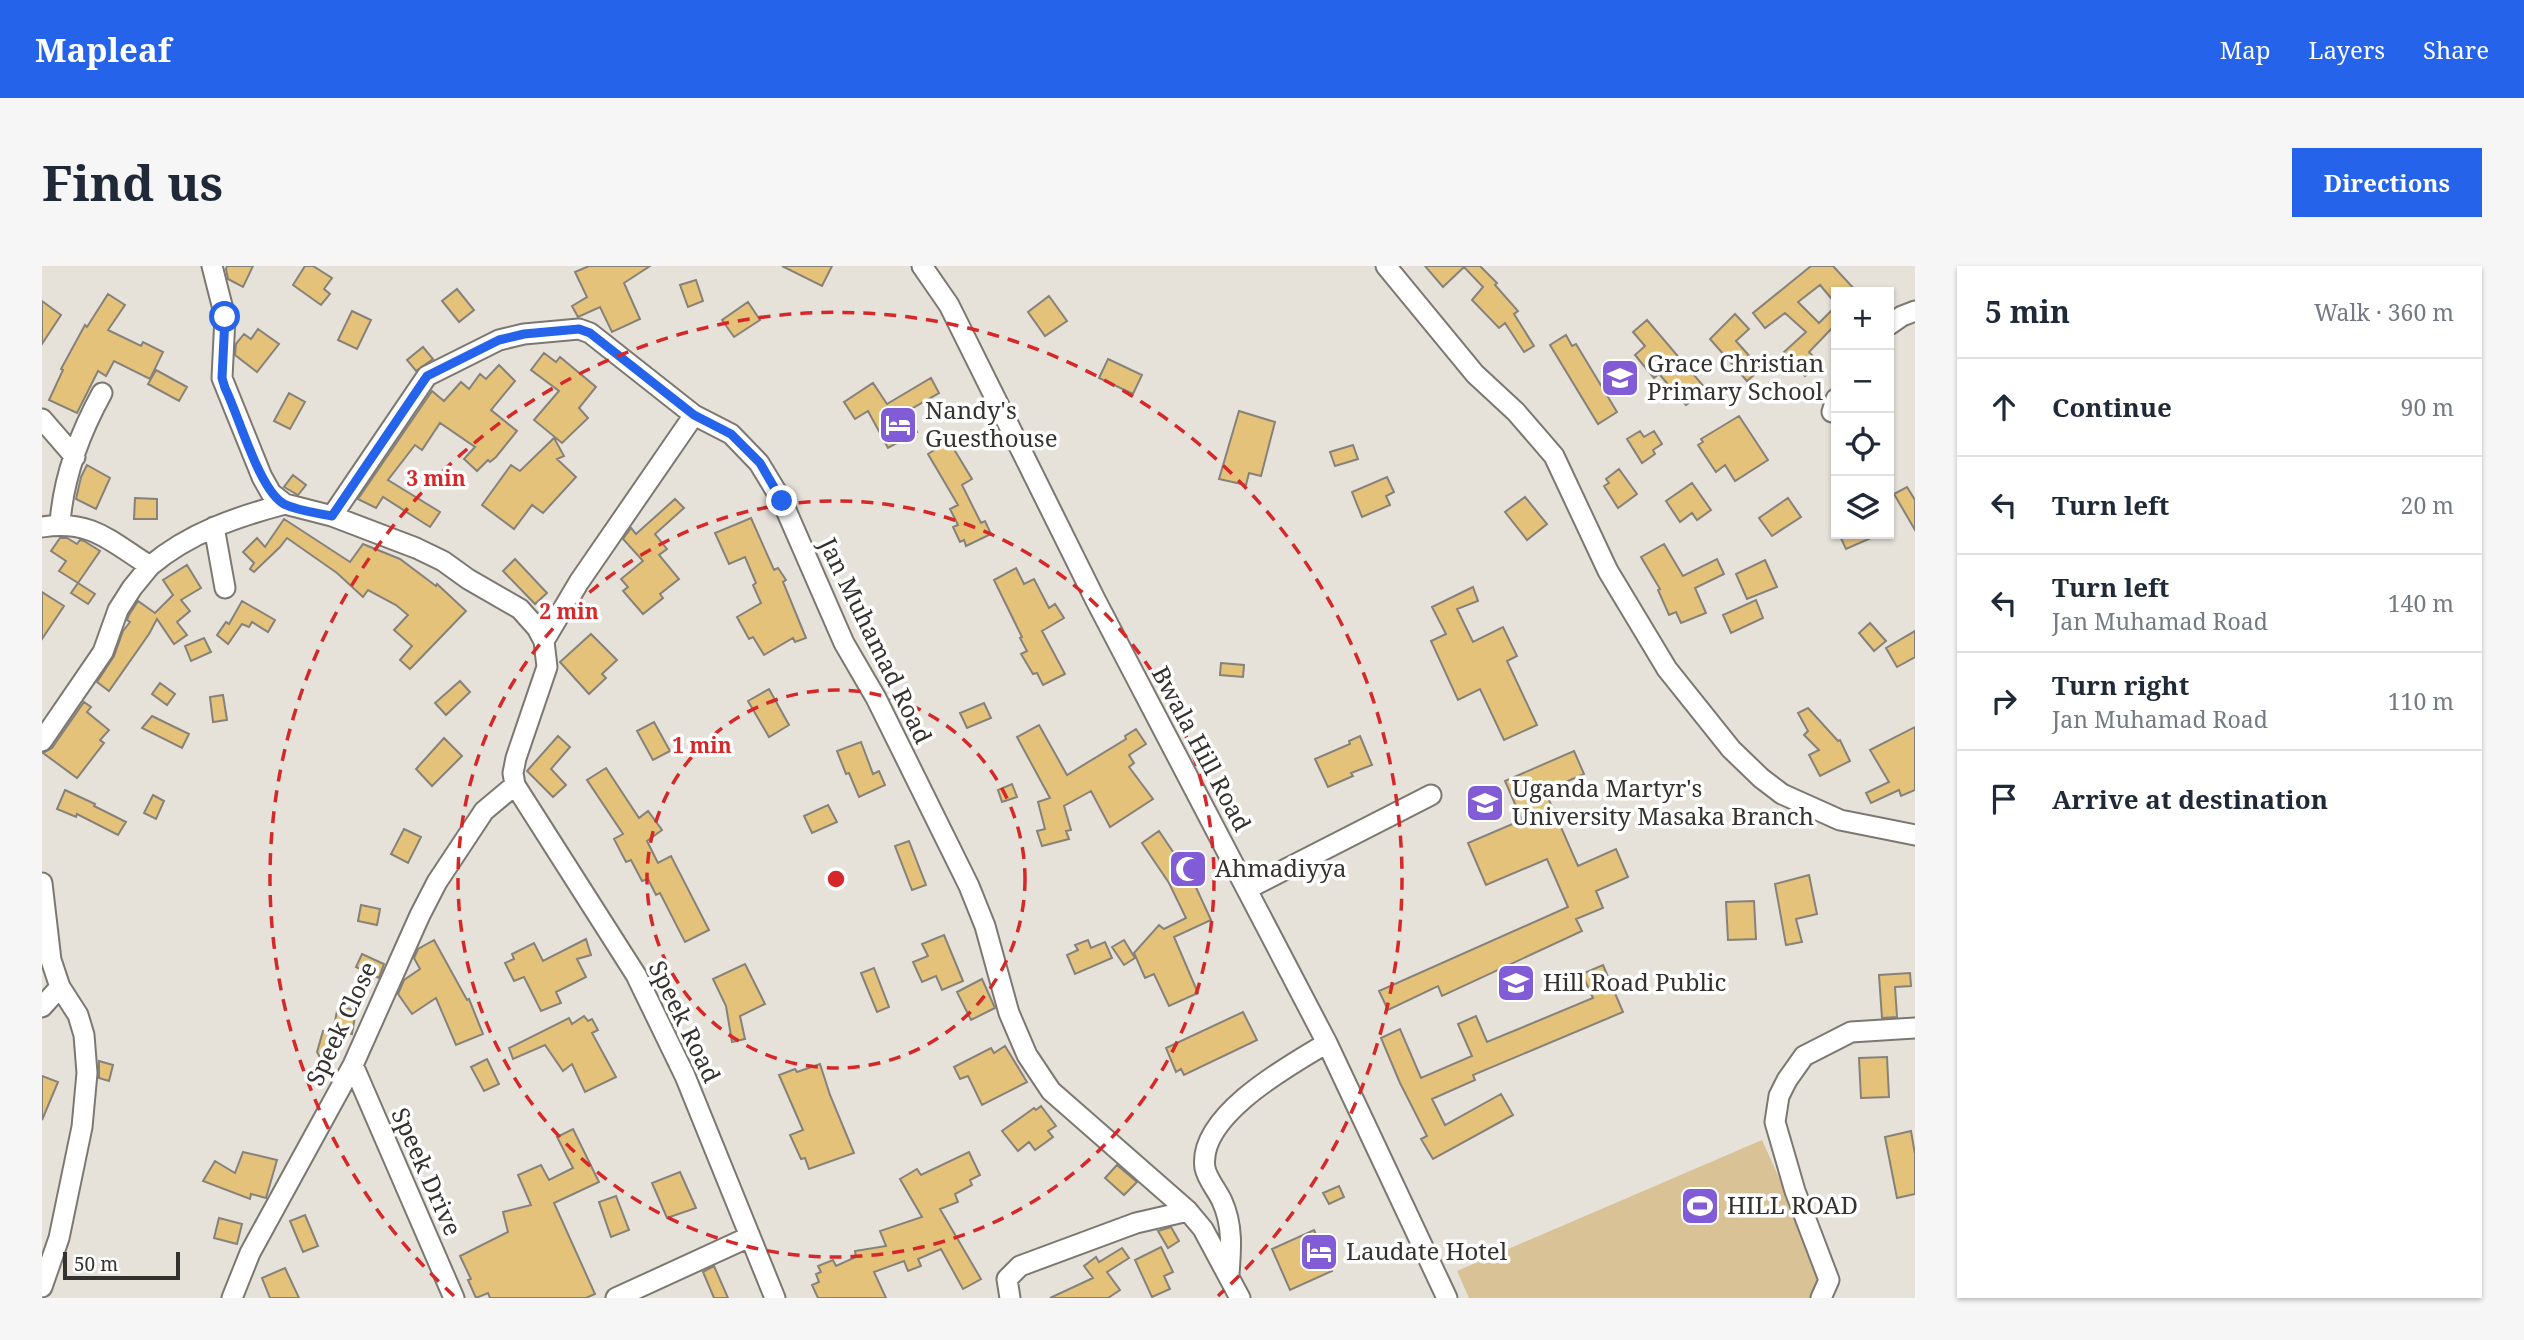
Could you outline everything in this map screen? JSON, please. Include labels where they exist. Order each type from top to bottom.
[{"type":"street","points":[[212,266],[225,317],[222,378],[271,493],[285,504],[332,516],[443,561],[520,609],[537,628],[544,641],[547,667],[516,758],[513,773],[515,785]]},
{"type":"street","name":"Bwala Hill Road","points":[[922,266],[948,304],[1096,601],[1326,1043],[1447,1298]]},
{"type":"street","points":[[1386,266],[1475,374],[1522,419],[1554,456],[1598,554],[1667,668],[1747,766],[1782,794],[1840,820],[1915,835]]},
{"type":"street","points":[[1894,322],[1915,311]]},
{"type":"street","name":"Jan Muhamad Road","points":[[332,516],[427,376],[499,340],[535,332],[579,329],[584,331],[694,415],[731,434],[760,463],[782,501],[844,643],[876,698],[969,886],[985,926],[1009,1013],[1027,1055],[1051,1091],[1188,1211],[1203,1229],[1240,1298]]},
{"type":"street","points":[[102,393],[84,427],[62,502],[51,526],[90,528],[111,538],[150,566]]},
{"type":"street","points":[[544,641],[579,582],[694,415]]},
{"type":"street","points":[[42,419],[75,457]]},
{"type":"street","points":[[42,741],[107,646],[115,619],[125,599],[150,566],[166,552],[214,527],[241,516],[285,504]]},
{"type":"street","points":[[214,527],[225,588]]},
{"type":"street","points":[[42,706],[62,713]]},
{"type":"street","name":"Speek Close","points":[[232,1298],[250,1253],[352,1065],[437,882],[484,811],[515,785]]},
{"type":"street","name":"Speek Road","points":[[515,785],[636,975],[685,1076],[775,1298]]},
{"type":"street","points":[[1247,889],[1431,795]]},
{"type":"street","points":[[42,883],[51,960],[60,987],[78,1015],[84,1035],[87,1073],[82,1127],[59,1238],[42,1287]]},
{"type":"street","points":[[42,1007],[60,987]]},
{"type":"street","points":[[1821,1298],[1829,1280],[1795,1191],[1775,1122],[1779,1096],[1804,1056],[1851,1032],[1915,1028]]},
{"type":"street","points":[[1229,1274],[1229,1222],[1221,1199],[1205,1171],[1204,1163],[1213,1136],[1232,1109],[1272,1076],[1326,1043]]},
{"type":"street","name":"Speek Drive","points":[[352,1065],[454,1298]]},
{"type":"street","points":[[1010,1298],[1007,1279],[1020,1266],[1136,1223],[1188,1211]]},
{"type":"street","points":[[616,1298],[749,1237]]},
{"type":"shaded area","name":"HILL ROAD","points":[[1762,1140],[1828,1286],[1819,1298],[1469,1298],[1457,1271]]},
{"type":"building","points":[[227,266],[253,266],[243,287],[228,279]]},
{"type":"building","points":[[305,266],[313,266],[332,278],[324,289],[330,294],[321,305],[293,285]]},
{"type":"building","points":[[589,266],[650,266],[624,283],[640,319],[612,332],[600,307],[578,317],[572,306],[587,297],[575,272]]},
{"type":"building","points":[[782,266],[832,266],[822,286]]},
{"type":"building","points":[[1425,266],[1480,266],[1518,311],[1514,314],[1534,346],[1524,352],[1505,323],[1499,328],[1472,300],[1483,287],[1464,267],[1443,287]]},
{"type":"building","points":[[1811,266],[1833,266],[1852,287],[1831,287],[1831,298],[1820,285],[1798,302],[1819,323],[1831,311],[1831,329],[1809,352],[1819,363],[1805,376],[1784,352],[1806,332],[1785,313],[1765,328],[1753,313]]},
{"type":"building","points":[[696,280],[703,301],[688,307],[680,285]]},
{"type":"building","points":[[457,289],[474,310],[459,322],[442,301]]},
{"type":"building","points":[[108,294],[125,305],[108,330],[141,346],[143,342],[163,352],[150,379],[114,361],[106,376],[98,371],[77,413],[49,400],[63,370],[61,369],[85,325],[87,327]]},
{"type":"building","points":[[1049,296],[1067,321],[1045,336],[1028,312]]},
{"type":"building","points":[[42,301],[61,315],[42,344]]},
{"type":"building","points":[[748,302],[760,320],[734,337],[722,320]]},
{"type":"building","points":[[352,311],[371,320],[357,349],[338,340]]},
{"type":"building","points":[[1735,314],[1749,329],[1736,341],[1761,369],[1747,381],[1710,339]]},
{"type":"building","points":[[1647,320],[1706,389],[1686,405],[1659,374],[1654,378],[1635,355],[1645,346],[1633,332]]},
{"type":"building","points":[[258,329],[279,344],[257,372],[235,355],[236,344],[244,334],[251,339]]},
{"type":"building","points":[[1566,335],[1572,346],[1576,344],[1617,412],[1598,424],[1550,345]]},
{"type":"building","points":[[423,347],[433,359],[416,371],[407,360]]},
{"type":"building","points":[[544,353],[556,362],[560,357],[596,387],[579,408],[588,418],[562,443],[534,420],[559,391],[531,370]]},
{"type":"building","points":[[1108,359],[1142,375],[1133,394],[1099,378]]},
{"type":"building","points":[[499,365],[515,381],[491,410],[517,431],[496,457],[490,462],[488,460],[477,471],[464,459],[475,447],[440,423],[422,450],[415,445],[388,480],[440,512],[430,527],[383,497],[376,508],[358,499],[432,391],[444,401],[461,382],[469,389],[480,374],[486,379]]},
{"type":"building","points":[[156,370],[187,387],[179,401],[148,384]]},
{"type":"building","points":[[931,378],[939,393],[906,412],[917,432],[888,448],[868,411],[855,419],[844,402],[873,383],[887,404]]},
{"type":"building","points":[[289,393],[305,402],[290,429],[274,421]]},
{"type":"building","points":[[1239,411],[1275,422],[1261,476],[1249,473],[1246,485],[1219,479]]},
{"type":"building","points":[[1739,416],[1768,460],[1735,481],[1725,465],[1716,472],[1698,445],[1703,442],[1701,439]]},
{"type":"building","points":[[1640,431],[1644,437],[1654,431],[1662,444],[1653,450],[1655,454],[1642,463],[1627,439]]},
{"type":"building","points":[[554,438],[564,456],[557,459],[576,477],[543,513],[532,505],[514,529],[482,505],[511,465],[520,471]]},
{"type":"building","points":[[949,441],[972,479],[962,485],[981,523],[985,521],[991,534],[966,546],[964,540],[960,542],[953,527],[958,525],[950,509],[958,505],[928,454]]},
{"type":"building","points":[[1353,445],[1358,459],[1335,466],[1330,452]]},
{"type":"building","points":[[87,465],[110,478],[96,509],[76,499]]},
{"type":"building","points":[[1619,469],[1637,494],[1618,508],[1604,486],[1609,483],[1606,479]]},
{"type":"building","points":[[293,475],[306,485],[298,495],[284,487]]},
{"type":"building","points":[[1387,477],[1394,492],[1386,496],[1390,505],[1362,517],[1352,492]]},
{"type":"building","points":[[1692,483],[1711,510],[1697,520],[1692,513],[1680,522],[1666,501]]},
{"type":"building","points":[[1907,487],[1915,500],[1915,530],[1894,494]]},
{"type":"building","points":[[1525,497],[1547,524],[1527,540],[1505,512]]},
{"type":"building","points":[[135,498],[157,499],[157,519],[134,519]]},
{"type":"building","points":[[1788,498],[1801,517],[1772,536],[1759,518]]},
{"type":"building","points":[[675,499],[684,508],[655,534],[667,549],[659,555],[679,579],[660,594],[663,598],[643,614],[623,591],[628,587],[621,579],[643,561],[623,539],[631,528],[636,534]]},
{"type":"building","points":[[751,518],[774,570],[778,568],[786,580],[783,582],[806,638],[795,642],[793,638],[764,655],[753,637],[749,639],[737,617],[761,603],[753,585],[756,583],[745,557],[729,564],[715,533]]},
{"type":"building","points":[[284,519],[350,562],[363,544],[400,559],[436,586],[437,584],[466,611],[410,669],[400,660],[412,646],[394,630],[408,615],[396,605],[368,590],[363,597],[337,573],[287,538],[254,572],[250,569],[254,563],[243,552],[257,538],[265,547]]},
{"type":"building","points":[[60,538],[67,538],[77,544],[80,540],[84,541],[100,551],[78,583],[59,571],[66,561],[51,551]]},
{"type":"building","points":[[1841,539],[1869,539],[1846,549]]},
{"type":"building","points":[[1664,544],[1683,576],[1717,559],[1724,574],[1695,588],[1706,613],[1681,623],[1676,612],[1669,615],[1658,590],[1660,589],[1641,557]]},
{"type":"building","points":[[515,559],[547,593],[535,604],[503,571]]},
{"type":"building","points":[[1765,560],[1777,587],[1747,599],[1736,574]]},
{"type":"building","points":[[187,565],[201,588],[181,600],[190,611],[177,622],[187,635],[174,644],[157,619],[109,691],[97,682],[114,656],[123,631],[130,622],[127,620],[129,615],[138,601],[155,613],[173,595],[163,580]]},
{"type":"building","points":[[1016,568],[1024,584],[1034,579],[1049,608],[1055,604],[1064,618],[1042,631],[1065,674],[1043,685],[1021,654],[1027,651],[1020,638],[1022,637],[994,580]]},
{"type":"building","points":[[78,583],[95,594],[88,604],[71,593]]},
{"type":"building","points":[[1473,587],[1478,601],[1457,609],[1473,642],[1503,627],[1517,656],[1507,661],[1537,725],[1504,740],[1480,689],[1458,700],[1431,641],[1446,634],[1432,607]]},
{"type":"building","points":[[42,592],[64,606],[42,639]]},
{"type":"building","points":[[1756,600],[1763,618],[1731,633],[1723,615]]},
{"type":"building","points":[[242,601],[275,620],[268,632],[252,622],[249,627],[242,624],[228,644],[217,635],[226,622],[229,624]]},
{"type":"building","points":[[1870,623],[1886,641],[1874,651],[1859,633]]},
{"type":"building","points":[[1915,631],[1915,657],[1897,667],[1886,648]]},
{"type":"building","points":[[591,634],[617,660],[602,674],[606,678],[589,694],[560,662]]},
{"type":"building","points":[[204,638],[211,652],[191,661],[185,646]]},
{"type":"building","points":[[1221,663],[1244,665],[1243,677],[1220,675]]},
{"type":"building","points":[[460,681],[470,692],[446,715],[435,703]]},
{"type":"building","points":[[160,683],[175,694],[167,705],[152,694]]},
{"type":"building","points":[[769,689],[789,725],[769,737],[748,701]]},
{"type":"building","points":[[223,695],[227,720],[213,722],[210,697]]},
{"type":"building","points":[[84,702],[91,707],[87,712],[109,730],[100,740],[104,743],[77,778],[43,753],[52,748]]},
{"type":"building","points":[[984,703],[991,718],[967,728],[960,713]]},
{"type":"building","points":[[1808,708],[1838,741],[1840,740],[1850,761],[1820,776],[1809,755],[1819,750],[1804,735],[1808,731],[1798,713]]},
{"type":"building","points":[[152,716],[189,734],[182,748],[142,728]]},
{"type":"building","points":[[654,722],[670,751],[653,760],[637,731]]},
{"type":"building","points":[[1039,725],[1067,775],[1126,739],[1125,736],[1136,729],[1146,744],[1129,755],[1134,763],[1129,767],[1153,799],[1110,827],[1091,791],[1064,806],[1071,830],[1066,831],[1069,839],[1042,846],[1037,831],[1045,829],[1038,802],[1050,798],[1017,737]]},
{"type":"building","points":[[1915,727],[1915,790],[1901,796],[1899,790],[1871,803],[1866,793],[1889,782],[1870,750]]},
{"type":"building","points":[[558,736],[570,747],[551,769],[566,785],[553,797],[527,771]]},
{"type":"building","points":[[1360,736],[1372,765],[1351,773],[1353,776],[1328,787],[1315,759],[1350,744],[1349,741]]},
{"type":"building","points":[[444,738],[462,756],[432,786],[416,769]]},
{"type":"building","points":[[861,742],[873,774],[879,771],[885,785],[859,797],[837,751]]},
{"type":"building","points":[[1574,751],[1584,774],[1545,791],[1578,866],[1616,849],[1628,877],[1596,891],[1603,908],[1576,919],[1582,931],[1442,996],[1438,986],[1388,1010],[1379,991],[1568,907],[1547,859],[1486,885],[1468,843],[1522,820],[1505,781]]},
{"type":"building","points":[[606,768],[639,818],[648,811],[662,830],[647,841],[658,863],[671,856],[709,930],[685,942],[660,893],[656,895],[648,879],[642,881],[631,860],[626,862],[614,839],[623,834],[587,780]]},
{"type":"building","points":[[1012,784],[1017,797],[1002,802],[998,790]]},
{"type":"building","points":[[65,790],[126,822],[118,835],[77,814],[76,817],[57,809]]},
{"type":"building","points":[[153,795],[164,801],[156,819],[144,813]]},
{"type":"building","points":[[828,805],[837,822],[812,833],[804,816]]},
{"type":"building","points":[[404,829],[421,837],[408,863],[391,854]]},
{"type":"building","points":[[1159,831],[1194,883],[1211,920],[1174,937],[1198,993],[1169,1006],[1154,974],[1145,978],[1134,953],[1159,925],[1164,929],[1186,918],[1169,883],[1142,843]]},
{"type":"building","points":[[909,841],[926,885],[912,890],[895,846]]},
{"type":"building","points":[[1809,875],[1817,914],[1796,919],[1802,942],[1786,945],[1775,884]]},
{"type":"building","points":[[1754,901],[1756,939],[1728,940],[1726,902]]},
{"type":"building","points":[[361,905],[380,909],[377,925],[358,921]]},
{"type":"building","points":[[944,935],[963,981],[942,990],[936,976],[922,982],[913,962],[928,956],[922,944]]},
{"type":"building","points":[[586,939],[591,955],[577,959],[586,977],[556,992],[561,1003],[541,1011],[524,977],[514,981],[505,963],[514,959],[512,954],[534,943],[543,961]]},
{"type":"building","points":[[434,940],[467,1000],[469,999],[483,1034],[456,1045],[436,998],[412,1014],[398,994],[404,980],[420,969],[414,958],[418,949]]},
{"type":"building","points":[[1088,940],[1091,948],[1105,942],[1112,958],[1075,974],[1067,955],[1078,950],[1075,945]]},
{"type":"building","points":[[1124,940],[1135,958],[1124,965],[1112,947]]},
{"type":"building","points":[[362,954],[384,964],[379,978],[356,967]]},
{"type":"building","points":[[745,964],[765,1004],[740,1016],[745,1039],[732,1042],[726,1006],[713,979]]},
{"type":"building","points":[[1603,965],[1623,1012],[1473,1075],[1475,1080],[1432,1099],[1445,1125],[1501,1094],[1513,1115],[1433,1159],[1421,1139],[1427,1136],[1381,1038],[1400,1029],[1421,1078],[1472,1056],[1458,1024],[1476,1016],[1487,1042],[1593,998],[1582,974]]},
{"type":"building","points":[[874,968],[889,1007],[877,1012],[861,973]]},
{"type":"building","points":[[1910,973],[1911,986],[1895,987],[1897,1017],[1882,1018],[1879,975]]},
{"type":"building","points":[[982,979],[995,1008],[971,1020],[957,992]]},
{"type":"building","points":[[338,1006],[356,1010],[352,1034],[333,1031]]},
{"type":"building","points":[[1243,1012],[1257,1040],[1184,1075],[1181,1069],[1176,1072],[1166,1048]]},
{"type":"building","points":[[584,1016],[588,1021],[592,1019],[598,1030],[592,1033],[616,1077],[585,1092],[572,1064],[563,1071],[545,1045],[513,1059],[509,1048],[569,1018],[572,1024]]},
{"type":"building","points":[[323,1031],[336,1035],[326,1068],[317,1052]]},
{"type":"building","points":[[1005,1046],[1027,1082],[982,1105],[968,1076],[960,1079],[954,1067],[991,1048],[994,1053]]},
{"type":"building","points":[[1887,1057],[1889,1097],[1861,1098],[1859,1058]]},
{"type":"building","points":[[487,1059],[499,1084],[484,1091],[471,1067]]},
{"type":"building","points":[[99,1061],[113,1065],[109,1081],[99,1078]]},
{"type":"building","points":[[820,1064],[854,1153],[809,1169],[805,1158],[801,1159],[790,1135],[803,1130],[779,1075]]},
{"type":"building","points":[[42,1076],[58,1082],[42,1120]]},
{"type":"building","points":[[1041,1106],[1056,1126],[1048,1131],[1053,1137],[1035,1150],[1029,1142],[1018,1151],[1002,1131]]},
{"type":"building","points":[[573,1129],[599,1182],[554,1203],[595,1294],[586,1298],[490,1298],[488,1293],[476,1298],[460,1256],[508,1232],[503,1212],[531,1205],[518,1175],[541,1165],[549,1180],[573,1168],[557,1137]]},
{"type":"building","points":[[1911,1131],[1915,1154],[1915,1194],[1897,1198],[1885,1137]]},
{"type":"building","points":[[243,1152],[277,1160],[266,1198],[251,1194],[250,1199],[203,1181],[215,1161],[235,1173]]},
{"type":"building","points":[[969,1152],[980,1175],[970,1180],[972,1185],[955,1194],[958,1202],[940,1209],[981,1279],[963,1289],[941,1249],[918,1259],[921,1266],[908,1271],[904,1261],[874,1272],[886,1298],[818,1298],[812,1285],[819,1282],[816,1274],[821,1272],[818,1266],[833,1260],[836,1266],[856,1257],[855,1251],[886,1246],[880,1231],[922,1217],[900,1179],[917,1169],[921,1175]]},
{"type":"building","points":[[1117,1165],[1137,1182],[1124,1195],[1105,1178]]},
{"type":"building","points":[[680,1172],[696,1208],[667,1218],[652,1183]]},
{"type":"building","points":[[1339,1186],[1344,1197],[1329,1204],[1323,1193]]},
{"type":"building","points":[[616,1196],[629,1230],[611,1237],[599,1202]]},
{"type":"building","points":[[305,1215],[318,1246],[303,1252],[290,1221]]},
{"type":"building","points":[[219,1218],[242,1224],[237,1244],[214,1238]]},
{"type":"building","points":[[1171,1227],[1179,1241],[1168,1248],[1158,1231]]},
{"type":"building","points":[[1314,1230],[1332,1271],[1290,1290],[1272,1249]]},
{"type":"building","points":[[1161,1247],[1173,1272],[1164,1276],[1170,1289],[1152,1297],[1135,1260]]},
{"type":"building","points":[[1122,1248],[1129,1258],[1107,1272],[1120,1290],[1108,1298],[1050,1298],[1093,1278],[1084,1266],[1096,1257],[1099,1262]]},
{"type":"building","points":[[714,1266],[728,1298],[714,1298],[703,1272]]},
{"type":"building","points":[[285,1268],[299,1298],[270,1298],[262,1278]]},
{"type":"place","name":"Grace Christian Primary School","points":[[1620,378]]},
{"type":"place","name":"Nandy's Guesthouse","points":[[898,425]]},
{"type":"place","name":"Uganda Martyr's University Masaka Branch","points":[[1485,803]]},
{"type":"place","name":"Ahmadiyya","points":[[1188,869]]},
{"type":"place","name":"Hill Road Public","points":[[1516,983]]},
{"type":"place","name":"HILL ROAD","points":[[1700,1206]]},
{"type":"place","name":"Laudate Hotel","points":[[1319,1252]]},
{"type":"route","points":[[225,317],[222,378],[225,388],[262,477],[271,493],[285,504],[332,516],[427,376],[499,340],[529,332],[579,329],[590,333],[694,415],[731,434],[760,463],[782,501]]}]
